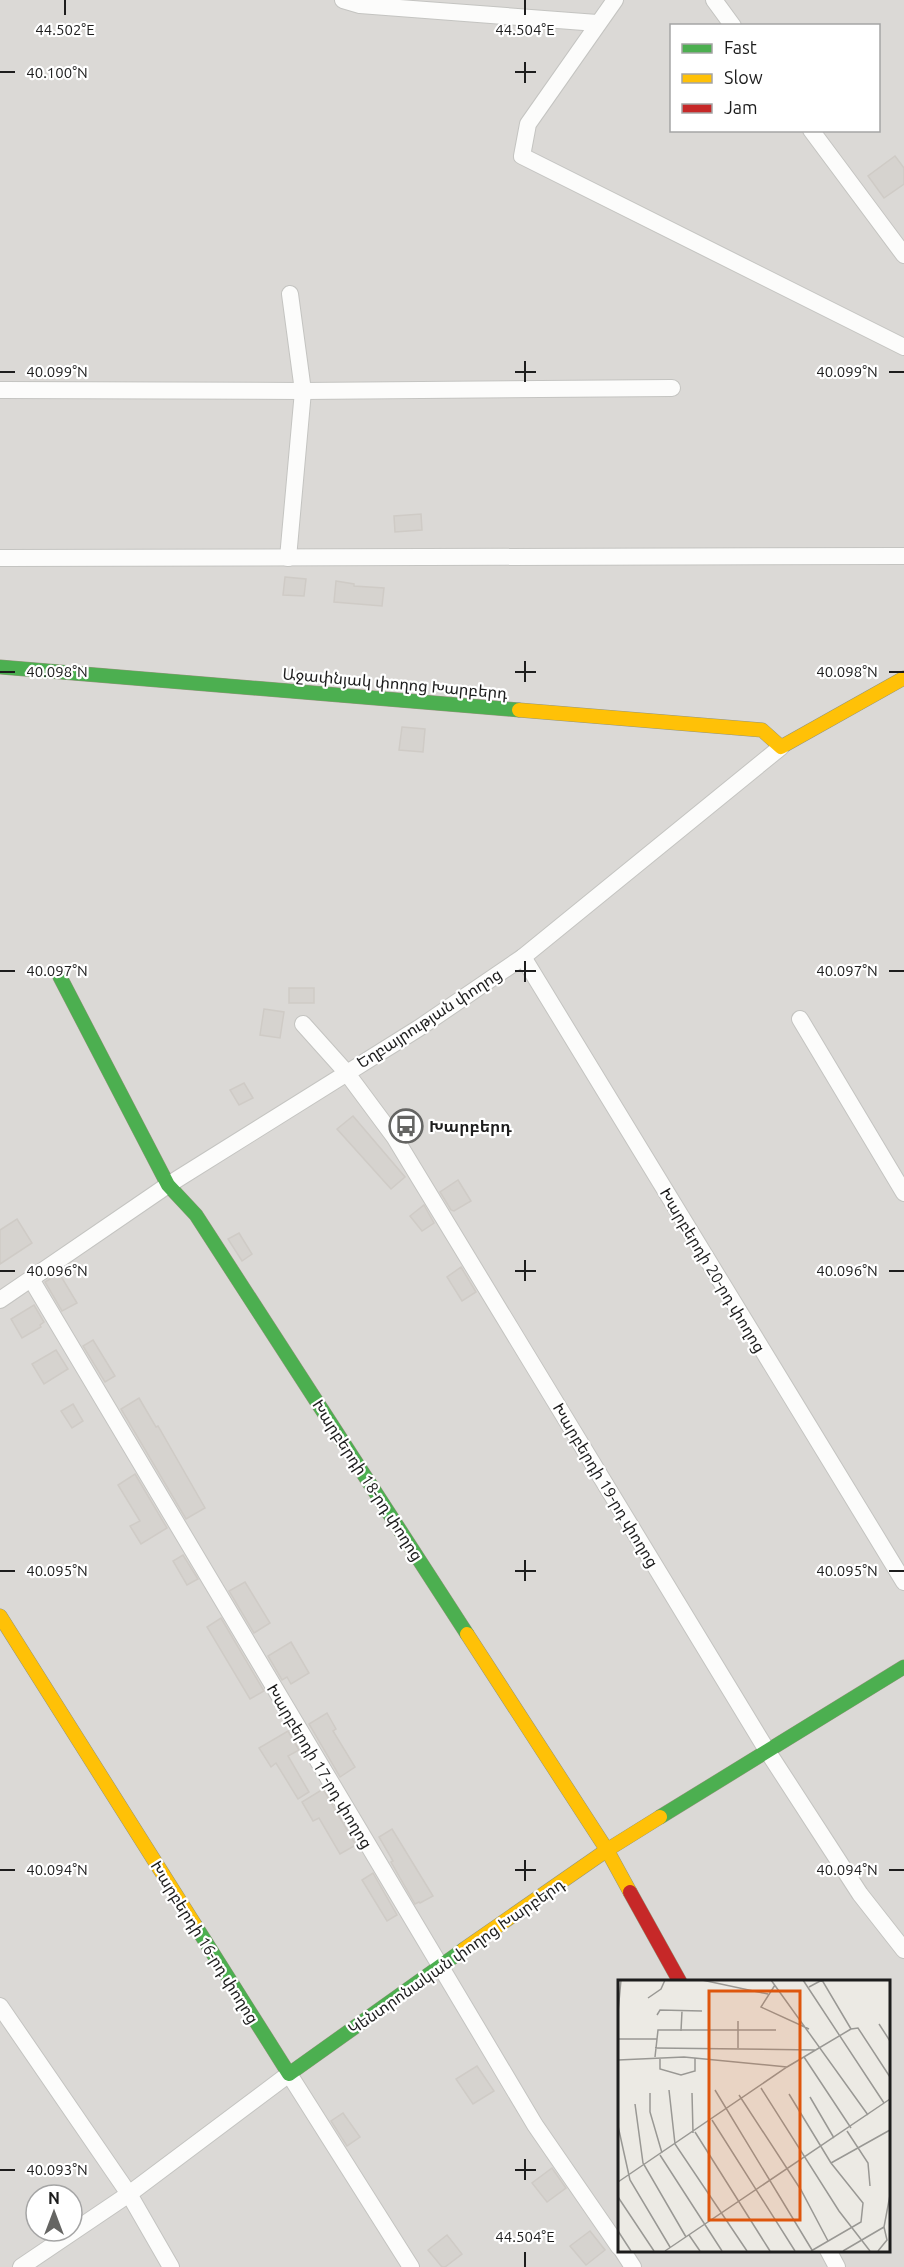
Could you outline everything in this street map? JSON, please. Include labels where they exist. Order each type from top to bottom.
[{"type":"street","points":[[343,0],[360,5],[597,23]]},
{"type":"street","points":[[615,0],[528,124],[522,156],[904,347]]},
{"type":"street","points":[[714,0],[732,24]]},
{"type":"street","points":[[812,132],[904,255]]},
{"type":"street","points":[[288,558],[303,391],[290,294]]},
{"type":"street","points":[[0,390],[303,391],[672,388]]},
{"type":"street","points":[[0,558],[904,556]]},
{"type":"street","name":"Աջափնյակ փողոց Խարբերդ","points":[[0,667],[762,730],[781,747]]},
{"type":"street","name":"Եղբայրության փողոց","points":[[0,1300],[168,1185],[419,1028],[523,957],[781,747],[904,678]]},
{"type":"street","name":"Խարբերդի 20-րդ փողոց","points":[[523,957],[904,1582]]},
{"type":"street","name":"Խարբերդի 18-րդ փողոց","points":[[60,977],[168,1185],[196,1215],[607,1850],[679,1980]]},
{"type":"street","points":[[800,1019],[904,1193]]},
{"type":"street","name":"Խարբերդի 19-րդ փողոց","points":[[303,1024],[346,1072],[395,1138],[768,1752],[860,1894],[904,1950]]},
{"type":"street","name":"Խարբերդի 17-րդ փողոց","points":[[32,1279],[535,2126],[618,2246]]},
{"type":"street","name":"Խարբերդի 16-րդ փողոց","points":[[0,1616],[411,2267]]},
{"type":"street","name":"Կենտրոնական փողոց Խարբերդ","points":[[21,2267],[129,2194],[289,2074],[439,1966],[607,1850],[904,1667]]},
{"type":"street","points":[[0,2006],[129,2194],[171,2267]]},
{"type":"street","name":"Խարբերդի 17-րդ փողոց","points":[[622,2252],[633,2267]]},
{"type":"street","points":[[829,2252],[837,2267]]},
{"type":"shaded area","name":"Խարբերդ","points":[[0,0],[904,0],[904,2267],[0,2267]]},
{"type":"building","points":[[895,156],[904,168],[904,184],[884,198],[868,176]]},
{"type":"building","points":[[421,514],[422,530],[395,532],[394,516]]},
{"type":"building","points":[[285,577],[306,579],[304,596],[283,595]]},
{"type":"building","points":[[336,581],[354,584],[354,586],[384,588],[382,606],[334,602]]},
{"type":"building","points":[[402,727],[425,729],[423,752],[399,750]]},
{"type":"building","points":[[289,988],[314,988],[314,1003],[289,1003]]},
{"type":"building","points":[[264,1009],[284,1012],[280,1038],[260,1035]]},
{"type":"building","points":[[244,1083],[253,1098],[239,1105],[230,1090]]},
{"type":"building","points":[[353,1116],[405,1177],[391,1189],[337,1129]]},
{"type":"building","points":[[458,1180],[471,1201],[454,1211],[451,1210],[440,1192]]},
{"type":"building","points":[[424,1205],[434,1223],[422,1231],[410,1216]]},
{"type":"building","points":[[17,1219],[32,1243],[0,1264],[0,1230]]},
{"type":"building","points":[[239,1233],[252,1254],[242,1261],[228,1239]]},
{"type":"building","points":[[461,1267],[476,1292],[462,1301],[447,1277]]},
{"type":"building","points":[[59,1273],[77,1303],[62,1311],[45,1282]]},
{"type":"building","points":[[34,1305],[44,1322],[40,1325],[41,1327],[22,1338],[11,1319]]},
{"type":"building","points":[[93,1340],[115,1376],[105,1382],[83,1346]]},
{"type":"building","points":[[56,1350],[68,1369],[44,1384],[32,1364]]},
{"type":"building","points":[[139,1398],[156,1427],[158,1426],[205,1508],[186,1519],[121,1409]]},
{"type":"building","points":[[73,1404],[83,1421],[72,1428],[61,1411]]},
{"type":"building","points":[[135,1474],[167,1528],[141,1544],[130,1526],[140,1521],[118,1485]]},
{"type":"building","points":[[183,1555],[198,1579],[187,1585],[173,1561]]},
{"type":"building","points":[[245,1582],[270,1623],[254,1633],[229,1591]]},
{"type":"building","points":[[221,1618],[264,1691],[250,1699],[207,1627]]},
{"type":"building","points":[[291,1642],[309,1673],[291,1684],[287,1677],[282,1680],[268,1656]]},
{"type":"building","points":[[327,1713],[336,1729],[333,1731],[355,1767],[340,1777],[309,1724]]},
{"type":"building","points":[[288,1731],[299,1750],[288,1756],[309,1792],[298,1799],[276,1763],[271,1767],[259,1748]]},
{"type":"building","points":[[323,1789],[356,1845],[340,1854],[319,1818],[313,1821],[302,1802]]},
{"type":"building","points":[[392,1829],[433,1896],[420,1903],[415,1904],[379,1837]]},
{"type":"building","points":[[373,1873],[397,1915],[387,1921],[362,1880]]},
{"type":"building","points":[[477,2066],[494,2091],[473,2104],[456,2079]]},
{"type":"building","points":[[343,2113],[360,2137],[347,2146],[331,2121]]},
{"type":"building","points":[[552,2168],[566,2188],[547,2202],[532,2183]]},
{"type":"building","points":[[590,2231],[605,2250],[586,2265],[570,2246]]},
{"type":"building","points":[[447,2235],[462,2254],[442,2267],[428,2250]]},
{"type":"traffic: fast","points":[[0,667],[519,710]]},
{"type":"traffic: fast","points":[[60,977],[168,1185],[196,1215],[467,1634]]},
{"type":"traffic: fast","points":[[660,1817],[904,1667]]},
{"type":"traffic: fast","points":[[195,1925],[289,2074],[463,1950]]},
{"type":"traffic: slow","points":[[519,710],[762,730],[781,747],[904,678]]},
{"type":"traffic: slow","points":[[0,1616],[195,1925]]},
{"type":"traffic: slow","points":[[467,1634],[607,1850],[630,1892]]},
{"type":"traffic: slow","points":[[463,1950],[607,1850],[660,1817]]},
{"type":"traffic: jam","points":[[630,1892],[679,1980]]},
{"type":"place","name":"Խարբերդ","points":[[406,1126]]}]
